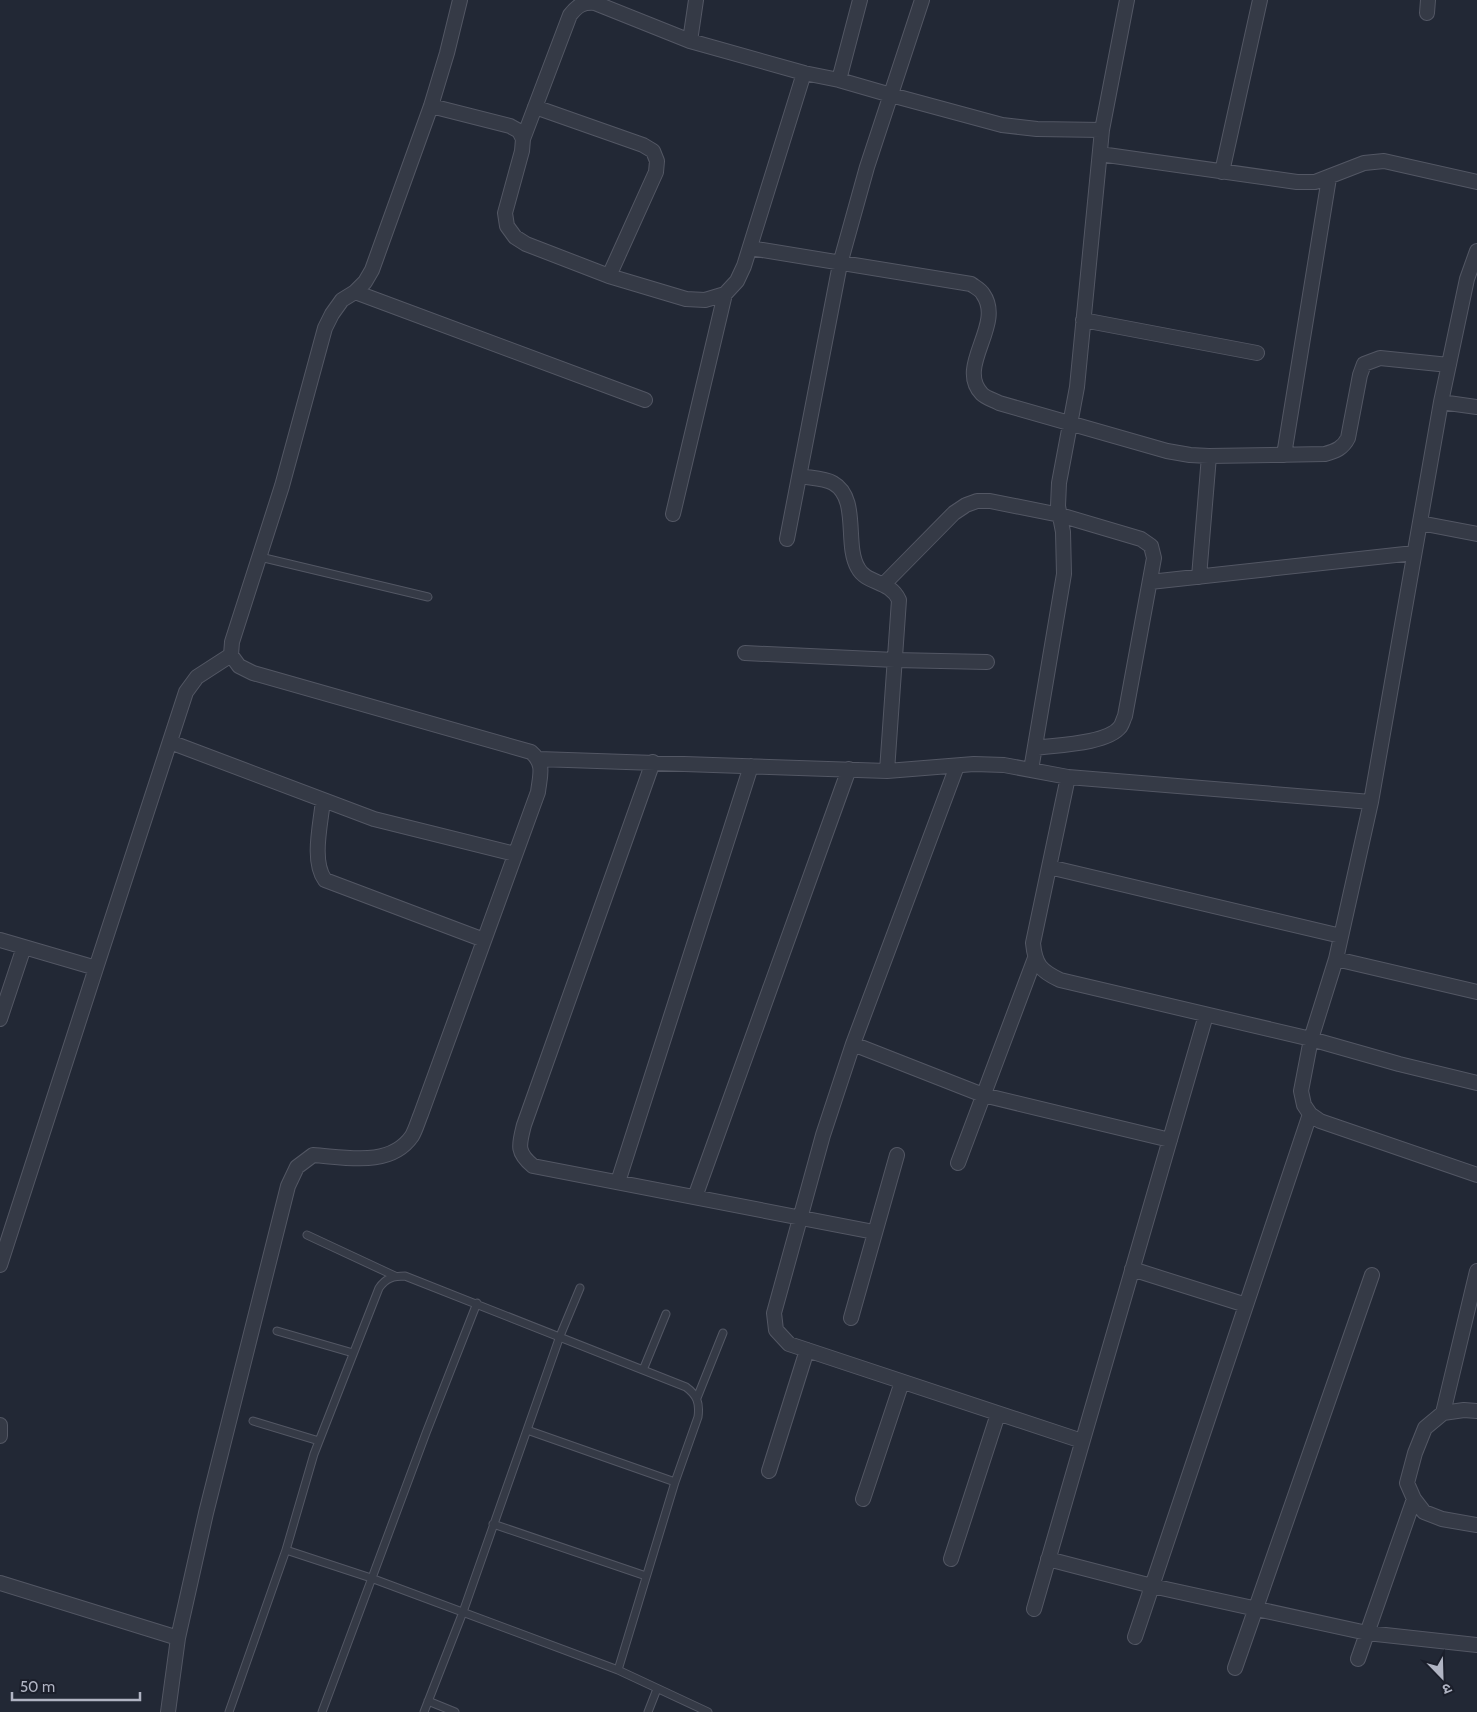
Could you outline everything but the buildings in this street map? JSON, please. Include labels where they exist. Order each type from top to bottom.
[{"type":"street","points":[[168,1712],[178,1638],[206,1513],[288,1186],[297,1168],[313,1155],[373,1159],[394,1153],[411,1136],[422,1114],[538,792],[541,770],[539,759],[531,752],[253,673],[239,666],[231,655],[232,642],[282,486],[325,328],[342,300],[355,292],[365,282],[372,270],[431,106],[460,0]]},
{"type":"street","points":[[690,41],[696,0]]},
{"type":"street","points":[[840,80],[860,0]]},
{"type":"street","points":[[787,540],[840,264],[867,167],[922,0]]},
{"type":"street","points":[[1031,770],[1064,574],[1065,556],[1058,506],[1059,483],[1077,388],[1102,130],[1127,0]]},
{"type":"street","points":[[1222,172],[1260,0]]},
{"type":"street","points":[[725,294],[705,300],[686,299],[609,276],[526,244],[516,237],[507,226],[505,213],[522,151],[523,139],[570,15],[576,6],[585,2],[595,3],[690,41],[804,73],[840,80],[1019,128],[1102,130]]},
{"type":"street","points":[[673,514],[725,294],[737,281],[750,248],[804,73]]},
{"type":"street","points":[[431,106],[510,126],[519,131],[523,139]]},
{"type":"street","points":[[535,107],[653,151],[657,162],[656,172],[609,276]]},
{"type":"street","points":[[1100,154],[1297,182],[1315,182],[1364,163],[1384,161],[1477,182]]},
{"type":"street","points":[[1284,455],[1329,178]]},
{"type":"street","points":[[750,248],[971,284],[983,293],[989,306],[988,325],[974,366],[975,383],[983,394],[1000,403],[1167,451],[1209,456],[1325,454],[1337,451],[1348,438],[1364,364],[1380,358],[1449,365]]},
{"type":"street","points":[[1477,251],[1467,279],[1440,402],[1371,802],[1336,959],[1312,1039],[1301,1092],[1304,1105],[1310,1114],[1320,1121],[1477,1175]]},
{"type":"street","points":[[355,292],[646,400]]},
{"type":"street","points":[[1083,320],[1257,353]]},
{"type":"street","points":[[1440,402],[1477,408]]},
{"type":"street","points":[[1200,577],[1209,456]]},
{"type":"street","points":[[800,476],[832,482],[843,491],[848,504],[854,557],[858,570],[895,592],[899,600],[887,771]]},
{"type":"street","points":[[884,584],[954,513],[966,505],[978,501],[990,501],[1060,515],[1140,539],[1151,546],[1154,558],[1150,582],[1125,716],[1120,728],[1110,735],[1096,739],[1035,748]]},
{"type":"street","points":[[1420,523],[1477,534]]},
{"type":"street","points":[[1150,582],[1414,553]]},
{"type":"street","points":[[745,653],[987,662]]},
{"type":"street","points":[[0,1265],[186,692],[197,677],[231,655]]},
{"type":"street","points":[[170,742],[374,819],[515,854]]},
{"type":"street","points":[[539,759],[887,771],[974,764],[1004,765],[1068,777],[1371,802]]},
{"type":"street","points":[[653,762],[530,1107],[519,1144],[523,1158],[533,1166],[874,1232]]},
{"type":"street","points":[[618,1182],[750,766]]},
{"type":"street","points":[[957,766],[853,1044],[823,1135],[774,1313],[776,1330],[789,1344],[1082,1441]]},
{"type":"street","points":[[695,1197],[849,769]]},
{"type":"street","points":[[1068,777],[1033,943],[1035,958],[1045,972],[1060,980],[1312,1039],[1399,1064],[1477,1083]]},
{"type":"street","points":[[324,800],[318,860],[320,873],[325,880],[484,940]]},
{"type":"street","points":[[1049,867],[1341,936]]},
{"type":"street","points":[[0,940],[96,968]]},
{"type":"street","points":[[0,1019],[24,947]]},
{"type":"street","points":[[958,1163],[1035,958]]},
{"type":"street","points":[[1336,959],[1477,992]]},
{"type":"street","points":[[1034,1609],[1206,1014]]},
{"type":"street","points":[[853,1044],[983,1095],[1170,1140]]},
{"type":"street","points":[[1135,1636],[1310,1114]]},
{"type":"street","points":[[851,1318],[897,1155]]},
{"type":"street","points":[[1132,1269],[1246,1305]]},
{"type":"street","points":[[1443,1413],[1477,1270]]},
{"type":"street","points":[[1235,1668],[1372,1275]]},
{"type":"street","points":[[769,1471],[807,1350]]},
{"type":"street","points":[[862,1499],[902,1382]]},
{"type":"street","points":[[1477,1411],[1464,1410],[1443,1413],[1425,1428],[1415,1453],[1407,1483],[1414,1499],[1424,1512],[1442,1519],[1477,1525]]},
{"type":"street","points":[[951,1559],[998,1414]]},
{"type":"street","points":[[0,1425],[0,1436]]},
{"type":"street","points":[[1358,1659],[1414,1499]]},
{"type":"street","points":[[1048,1559],[1152,1586],[1367,1633],[1477,1645]]},
{"type":"street","points":[[0,1583],[178,1638]]},
{"type":"lane","points":[[260,557],[428,597]]},
{"type":"lane","points":[[307,1235],[395,1276]]},
{"type":"lane","points":[[229,1712],[286,1550],[319,1440],[378,1288],[384,1281],[395,1276],[405,1276],[477,1303],[686,1387],[694,1392],[700,1408],[698,1417],[675,1482],[618,1670]]},
{"type":"lane","points":[[424,1712],[463,1612],[560,1336],[580,1288]]},
{"type":"lane","points":[[322,1712],[371,1578],[477,1303]]},
{"type":"lane","points":[[643,1370],[666,1314]]},
{"type":"lane","points":[[277,1331],[353,1353]]},
{"type":"lane","points":[[697,1398],[723,1333]]},
{"type":"lane","points":[[253,1421],[319,1440]]},
{"type":"lane","points":[[527,1430],[675,1482]]},
{"type":"lane","points":[[493,1524],[646,1576]]},
{"type":"lane","points":[[286,1550],[371,1578],[618,1670],[708,1712]]},
{"type":"lane","points":[[648,1712],[657,1689]]},
{"type":"lane","points":[[428,1701],[455,1712]]}]
